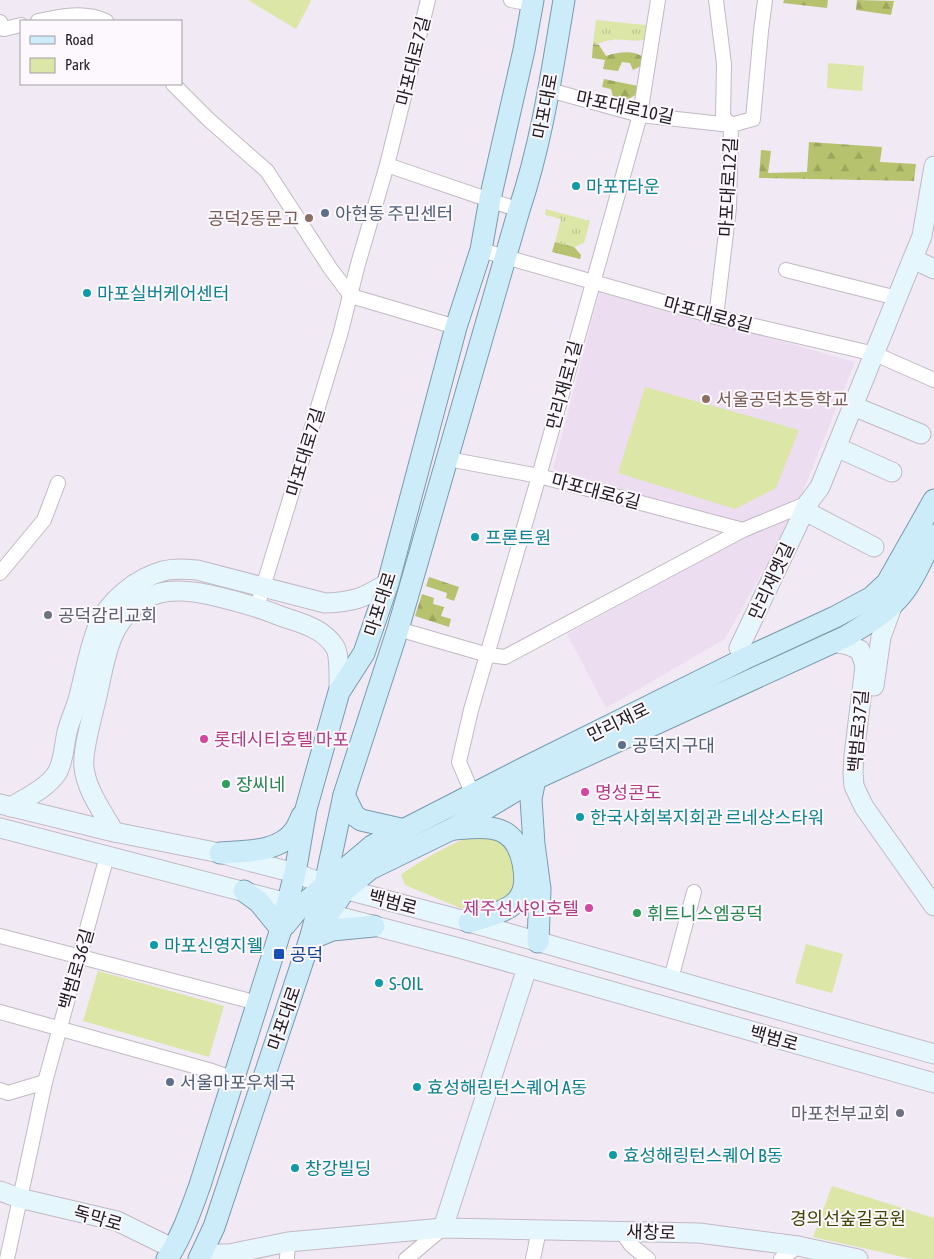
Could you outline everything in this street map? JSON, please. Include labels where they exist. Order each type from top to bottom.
[{"type":"main road","name":"마포대로","points":[[170,1254],[187,1222],[200,1185],[281,930],[335,887],[344,795],[398,629],[530,176],[549,90],[564,0]]},
{"type":"main road","name":"마포대로","points":[[200,1257],[214,1227],[310,939],[309,909],[295,873],[306,809],[339,692],[364,653],[388,583],[456,327],[481,250],[490,199],[524,50],[532,2]]},
{"type":"main road","name":"만리재옛길","points":[[744,659],[739,648],[808,504],[820,488],[922,236],[934,166]]},
{"type":"main road","points":[[913,259],[934,269]]},
{"type":"main road","points":[[853,406],[921,434]]},
{"type":"main road","points":[[836,446],[892,472]]},
{"type":"main road","name":"만리재로","points":[[335,887],[452,830],[535,778],[847,636],[871,621],[893,604],[903,593],[902,576],[934,500]]},
{"type":"main road","points":[[808,504],[809,513],[874,547]]},
{"type":"main road","name":"만리재로","points":[[335,887],[372,846],[744,659],[859,605],[902,576],[934,535]]},
{"type":"main road","name":"백범로","points":[[6,806],[32,795],[56,774],[61,764],[67,732],[98,626],[105,611],[119,597],[148,577],[163,571],[179,568],[197,570],[325,603],[344,602],[364,597],[388,583]]},
{"type":"main road","points":[[114,832],[90,788],[83,765],[87,738],[107,650],[119,625],[136,606],[149,597],[162,591],[180,589],[195,591],[257,607],[300,622],[326,636],[336,649],[339,692]]},
{"type":"main road","name":"백범로37길","points":[[893,604],[881,637],[877,661],[864,758],[865,782],[868,791],[934,886]]},
{"type":"main road","name":"백범로37길","points":[[832,642],[848,645],[860,650],[865,666],[853,773],[858,795],[891,847],[934,906]]},
{"type":"main road","points":[[535,778],[531,799],[540,889],[538,942]]},
{"type":"main road","points":[[344,795],[354,815],[361,820],[405,830]]},
{"type":"main road","name":"백범로","points":[[6,806],[114,832],[220,853],[295,873],[335,887],[469,922],[934,1054]]},
{"type":"main road","points":[[220,853],[266,849],[283,840],[295,830],[306,809]]},
{"type":"main road","name":"백범로","points":[[0,828],[374,926],[934,1082]]},
{"type":"main road","points":[[452,830],[495,828],[506,832],[514,840],[524,867],[524,883],[520,898],[493,915],[469,922]]},
{"type":"main road","points":[[244,891],[259,902],[281,930]]},
{"type":"main road","points":[[310,939],[332,930],[374,926]]},
{"type":"main road","points":[[443,1228],[527,968]]},
{"type":"main road","points":[[809,1048],[822,1043],[826,1033],[815,1020]]},
{"type":"main road","name":"독막로","points":[[0,1191],[19,1198],[117,1221],[170,1254]]},
{"type":"main road","name":"새창로","points":[[200,1257],[288,1250],[443,1228],[699,1233],[798,1246],[858,1259]]},
{"type":"street","name":"마포대로7길","points":[[257,607],[351,296],[358,264],[387,165],[428,0]]},
{"type":"street","name":"마포대로","points":[[511,0],[532,2]]},
{"type":"street","name":"만리재로1길","points":[[473,795],[459,762],[471,710],[640,115],[658,0]]},
{"type":"street","name":"마포대로12길","points":[[716,0],[724,64],[723,117],[731,125],[729,208],[716,318]]},
{"type":"street","points":[[731,125],[753,119],[761,31],[766,0]]},
{"type":"street","points":[[44,20],[83,14],[103,20]]},
{"type":"street","points":[[0,22],[4,29],[20,25]]},
{"type":"street","points":[[174,85],[208,119],[267,171],[330,268],[351,296],[456,327]]},
{"type":"street","name":"마포대로10길","points":[[549,90],[640,115],[731,125]]},
{"type":"street","points":[[387,165],[519,210]]},
{"type":"street","name":"마포대로8길","points":[[481,250],[716,318],[874,354],[934,380]]},
{"type":"street","points":[[786,270],[897,298]]},
{"type":"street","name":"마포대로6길","points":[[448,459],[539,476],[743,530]]},
{"type":"street","points":[[0,573],[44,520],[58,483]]},
{"type":"street","points":[[488,655],[505,657],[743,530],[808,504]]},
{"type":"street","name":"마포대로","points":[[398,629],[488,655]]},
{"type":"street","name":"백범로36길","points":[[19,1198],[45,1082],[107,856]]},
{"type":"street","points":[[671,979],[694,892]]},
{"type":"street","name":"마포대로","points":[[0,936],[258,1003]]},
{"type":"street","points":[[0,1012],[235,1078]]},
{"type":"street","points":[[0,1090],[8,1092],[45,1082]]},
{"type":"street","points":[[7,1259],[19,1198]]},
{"type":"street","points":[[406,1259],[443,1228]]},
{"type":"street","points":[[533,1259],[539,1230]]},
{"type":"street","points":[[621,1231],[631,1245],[648,1259]]},
{"type":"street","points":[[781,1259],[798,1246]]},
{"type":"shaded area","name":"서울공덕초등학교","points":[[600,290],[855,362],[801,496],[741,525],[553,469]]},
{"type":"shaded area","points":[[789,514],[793,517],[725,639],[606,708],[567,634]]},
{"type":"green space","points":[[248,0],[310,0],[311,1],[296,29]]},
{"type":"green space","points":[[784,0],[828,0],[827,8],[783,3]]},
{"type":"green space","points":[[857,0],[894,1],[891,15],[856,10]]},
{"type":"green space","points":[[596,20],[645,25],[649,30],[648,38],[640,41],[609,40],[593,44]]},
{"type":"green space","points":[[593,44],[599,45],[606,56],[615,53],[637,54],[645,59],[645,64],[633,70],[630,63],[622,62],[618,71],[603,69],[605,60],[592,58]]},
{"type":"green space","points":[[828,63],[864,66],[862,91],[827,88]]},
{"type":"green space","points":[[604,79],[638,86],[637,94],[627,100],[613,97],[611,89],[602,87]]},
{"type":"green space","points":[[809,142],[882,147],[880,162],[916,164],[914,181],[759,178],[761,150],[771,151],[768,173],[807,172]]},
{"type":"green space","points":[[546,209],[590,221],[584,243],[574,247],[555,242],[561,219],[545,215]]},
{"type":"green space","points":[[555,242],[574,247],[581,255],[580,259],[552,252]]},
{"type":"green space","points":[[645,387],[799,430],[776,488],[735,509],[618,473]]},
{"type":"green space","points":[[429,577],[459,587],[454,601],[446,598],[447,593],[426,586]]},
{"type":"green space","points":[[422,594],[434,598],[433,604],[444,607],[441,616],[451,619],[449,627],[415,616]]},
{"type":"green space","points":[[500,834],[520,870],[511,895],[481,910],[460,908],[405,885],[401,875],[436,853],[473,836]]},
{"type":"green space","points":[[806,944],[843,954],[832,993],[795,983]]},
{"type":"green space","points":[[98,971],[224,1006],[209,1057],[83,1021]]},
{"type":"green space","name":"경의선숲길공원","points":[[832,1186],[934,1218],[934,1259],[912,1259],[813,1237]]},
{"type":"place","name":"마포T타운","points":[[576,186]]},
{"type":"place","name":"아현동 주민센터","points":[[325,213]]},
{"type":"place","name":"공덕2동문고","points":[[309,218]]},
{"type":"place","name":"마포실버케어센터","points":[[87,293]]},
{"type":"place","name":"서울공덕초등학교","points":[[706,399]]},
{"type":"place","name":"프론트원","points":[[475,537]]},
{"type":"place","name":"공덕감리교회","points":[[48,615]]},
{"type":"place","name":"롯데시티호텔 마포","points":[[204,739]]},
{"type":"place","name":"공덕지구대","points":[[622,745]]},
{"type":"place","name":"장씨네","points":[[226,784]]},
{"type":"place","name":"명성콘도","points":[[585,792]]},
{"type":"place","name":"한국사회복지회관 르네상스타워","points":[[580,817]]},
{"type":"place","name":"제주선샤인호텔","points":[[589,908]]},
{"type":"place","name":"휘트니스엠공덕","points":[[637,913]]},
{"type":"place","name":"마포신영지웰","points":[[154,945]]},
{"type":"place","name":"공덕","points":[[279,954]]},
{"type":"place","name":"S-OIL","points":[[379,983]]},
{"type":"place","name":"서울마포우체국","points":[[170,1082]]},
{"type":"place","name":"효성해링턴스퀘어 A동","points":[[417,1087]]},
{"type":"place","name":"마포천부교회","points":[[900,1113]]},
{"type":"place","name":"효성해링턴스퀘어 B동","points":[[613,1155]]},
{"type":"place","name":"창강빌딩","points":[[295,1168]]}]
